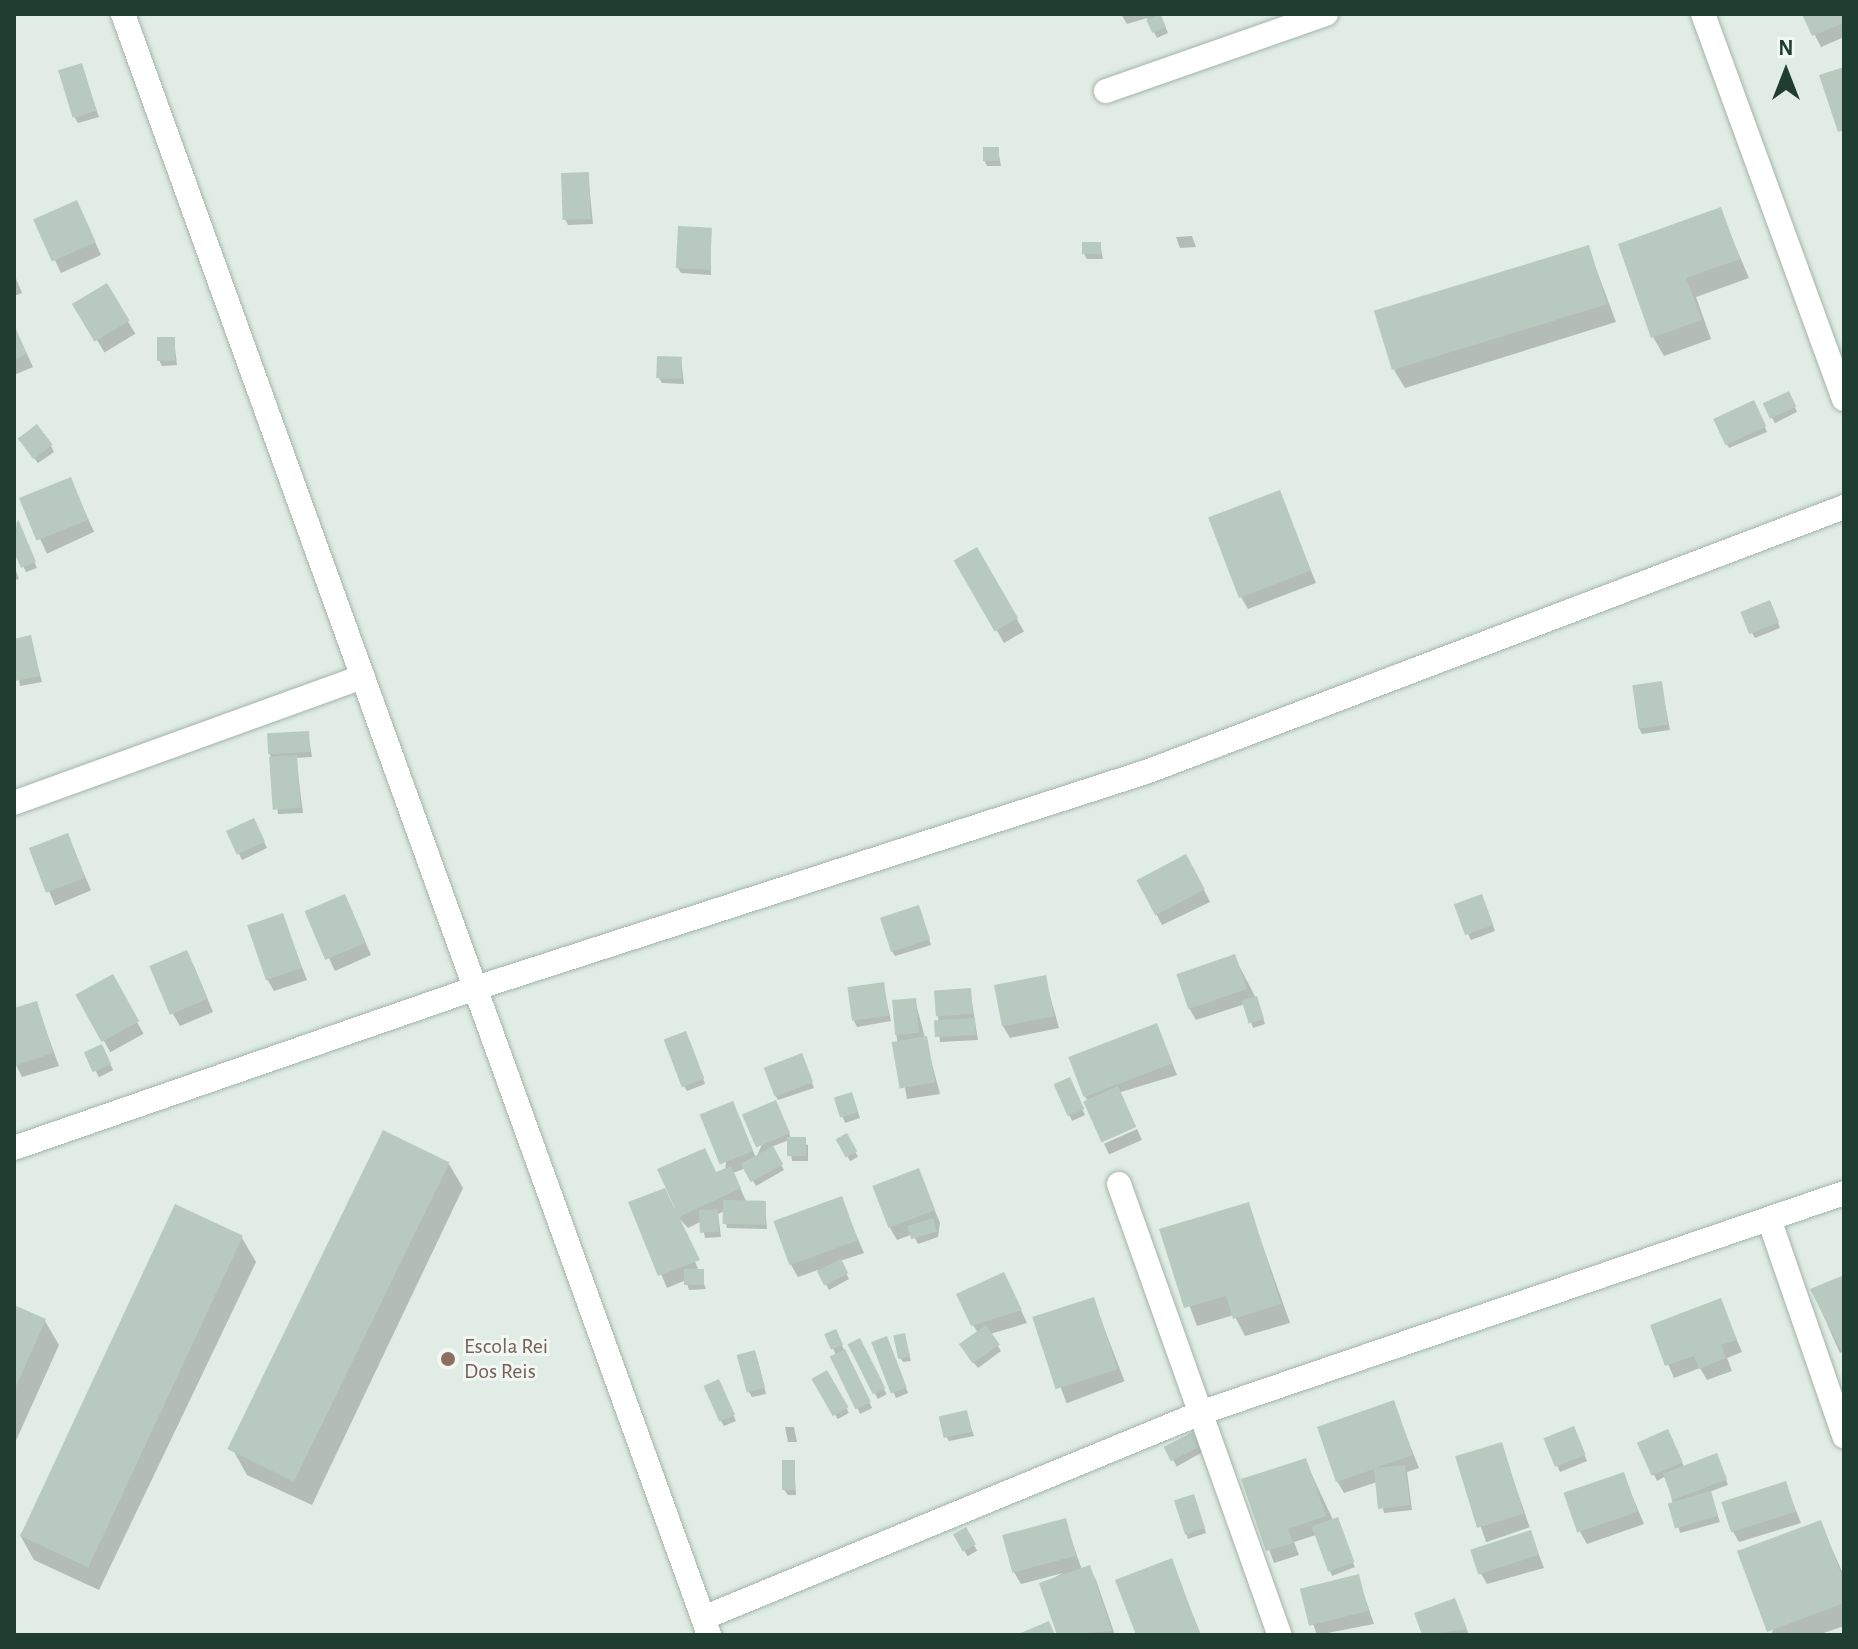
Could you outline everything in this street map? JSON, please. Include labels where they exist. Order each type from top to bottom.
[{"type":"street","points":[[123,14],[706,1626],[1203,1412],[1844,1193]]},
{"type":"street","points":[[1106,91],[1326,14]]},
{"type":"street","points":[[1703,14],[1844,399]]},
{"type":"street","points":[[14,1148],[476,988],[1146,772],[1844,507]]},
{"type":"street","points":[[14,803],[363,677]]},
{"type":"street","points":[[1119,1184],[1203,1412],[1280,1635]]},
{"type":"street","points":[[1769,1219],[1844,1436]]},
{"type":"building","points":[[1160,14],[1166,27],[1152,33],[1146,20]]},
{"type":"building","points":[[1802,14],[1844,14],[1844,23],[1812,36]]},
{"type":"building","points":[[82,63],[97,111],[73,118],[58,70]]},
{"type":"building","points":[[1844,67],[1844,130],[1838,132],[1819,75]]},
{"type":"building","points":[[983,147],[999,147],[999,161],[983,161]]},
{"type":"building","points":[[589,172],[591,219],[563,220],[561,173]]},
{"type":"building","points":[[77,200],[96,242],[52,262],[33,220]]},
{"type":"building","points":[[1721,207],[1740,259],[1686,278],[1702,320],[1651,338],[1618,244]]},
{"type":"building","points":[[678,226],[712,228],[710,270],[676,268]]},
{"type":"building","points":[[1082,242],[1101,242],[1101,254],[1082,254]]},
{"type":"building","points":[[1589,245],[1607,304],[1392,370],[1374,311]]},
{"type":"building","points":[[107,283],[130,321],[95,342],[72,304]]},
{"type":"building","points":[[14,325],[27,354],[14,360]]},
{"type":"building","points":[[157,337],[175,337],[175,361],[157,361]]},
{"type":"building","points":[[657,356],[682,357],[681,379],[656,378]]},
{"type":"building","points":[[1789,391],[1796,406],[1770,419],[1763,403]]},
{"type":"building","points":[[1754,400],[1766,426],[1725,445],[1713,419]]},
{"type":"building","points":[[37,424],[53,445],[33,459],[18,438]]},
{"type":"building","points":[[71,477],[88,520],[36,541],[19,498]]},
{"type":"building","points":[[1280,490],[1311,570],[1239,598],[1208,518]]},
{"type":"building","points":[[18,519],[36,562],[21,568],[14,552]]},
{"type":"building","points":[[977,547],[1018,618],[995,632],[954,560]]},
{"type":"building","points":[[1770,600],[1779,622],[1749,634],[1740,612]]},
{"type":"building","points":[[31,635],[40,676],[15,681],[14,639]]},
{"type":"building","points":[[1662,681],[1668,725],[1638,729],[1632,685]]},
{"type":"building","points":[[309,731],[310,752],[268,754],[267,733]]},
{"type":"building","points":[[297,755],[301,808],[273,810],[269,757]]},
{"type":"building","points":[[254,818],[265,842],[237,855],[226,831]]},
{"type":"building","points":[[68,833],[85,878],[46,893],[29,848]]},
{"type":"building","points":[[1186,854],[1205,889],[1155,916],[1137,880]]},
{"type":"building","points":[[345,894],[366,943],[325,960],[304,911]]},
{"type":"building","points":[[1482,894],[1493,925],[1465,935],[1454,904]]},
{"type":"building","points":[[919,905],[930,939],[891,952],[880,918]]},
{"type":"building","points":[[283,913],[302,968],[266,980],[247,925]]},
{"type":"building","points":[[187,950],[208,999],[170,1015],[149,966]]},
{"type":"building","points":[[1235,954],[1247,989],[1188,1009],[1176,974]]},
{"type":"building","points":[[113,974],[139,1021],[102,1042],[75,995]]},
{"type":"building","points":[[1046,975],[1054,1016],[1002,1026],[994,985]]},
{"type":"building","points":[[884,982],[889,1016],[852,1021],[847,987]]},
{"type":"building","points":[[971,988],[973,1014],[936,1017],[934,991]]},
{"type":"building","points":[[1257,996],[1264,1019],[1249,1024],[1242,1001]]},
{"type":"building","points":[[916,998],[919,1033],[895,1035],[892,1000]]},
{"type":"building","points":[[37,1001],[53,1053],[14,1066],[14,1008]]},
{"type":"building","points":[[975,1018],[976,1035],[935,1037],[934,1020]]},
{"type":"building","points":[[1157,1023],[1172,1063],[1084,1097],[1068,1057]]},
{"type":"building","points":[[686,1031],[704,1079],[682,1087],[664,1040]]},
{"type":"building","points":[[927,1036],[935,1082],[900,1089],[892,1042]]},
{"type":"building","points":[[102,1044],[111,1064],[93,1072],[84,1052]]},
{"type":"building","points":[[802,1053],[813,1082],[775,1097],[764,1068]]},
{"type":"building","points":[[1070,1077],[1084,1109],[1068,1116],[1054,1084]]},
{"type":"building","points":[[1118,1086],[1136,1127],[1102,1143],[1083,1101]]},
{"type":"building","points":[[852,1092],[858,1112],[840,1118],[834,1098]]},
{"type":"building","points":[[776,1100],[790,1133],[756,1148],[742,1114]]},
{"type":"building","points":[[733,1101],[753,1151],[720,1165],[700,1114]]},
{"type":"building","points":[[383,1130],[450,1162],[294,1482],[227,1449]]},
{"type":"building","points":[[847,1133],[857,1151],[846,1158],[836,1139]]},
{"type":"building","points":[[787,1137],[806,1137],[806,1156],[787,1156]]},
{"type":"building","points":[[773,1146],[783,1164],[751,1182],[741,1164]]},
{"type":"building","points":[[705,1148],[716,1172],[731,1166],[741,1188],[679,1217],[657,1169]]},
{"type":"building","points":[[919,1168],[935,1210],[888,1228],[872,1186]]},
{"type":"building","points":[[665,1188],[700,1260],[658,1276],[628,1202]]},
{"type":"building","points":[[842,1196],[858,1240],[789,1265],[773,1221]]},
{"type":"building","points":[[723,1200],[766,1201],[766,1225],[723,1224]]},
{"type":"building","points":[[1249,1202],[1281,1304],[1233,1319],[1226,1296],[1184,1308],[1159,1229]]},
{"type":"building","points":[[175,1204],[243,1236],[88,1567],[20,1536]]},
{"type":"building","points":[[718,1209],[719,1232],[700,1233],[699,1210]]},
{"type":"building","points":[[933,1218],[937,1231],[911,1239],[907,1226]]},
{"type":"building","points":[[841,1259],[848,1273],[824,1286],[817,1271]]},
{"type":"building","points":[[684,1269],[704,1269],[704,1285],[684,1285]]},
{"type":"building","points":[[1004,1272],[1022,1310],[971,1326],[956,1294]]},
{"type":"building","points":[[1844,1275],[1844,1356],[1810,1289]]},
{"type":"building","points":[[1094,1297],[1117,1369],[1056,1389],[1032,1317]]},
{"type":"building","points":[[1721,1298],[1737,1340],[1721,1345],[1726,1358],[1699,1369],[1694,1356],[1665,1366],[1650,1325]]},
{"type":"building","points":[[14,1305],[46,1319],[14,1391]]},
{"type":"building","points":[[986,1325],[1000,1345],[973,1364],[959,1344]]},
{"type":"building","points":[[836,1329],[843,1345],[831,1350],[824,1334]]},
{"type":"building","points":[[905,1333],[910,1356],[898,1359],[893,1335]]},
{"type":"building","points":[[887,1336],[907,1387],[891,1393],[871,1342]]},
{"type":"building","points":[[860,1338],[885,1388],[873,1394],[848,1344]]},
{"type":"building","points":[[845,1349],[871,1402],[856,1409],[830,1356]]},
{"type":"building","points":[[755,1350],[765,1388],[747,1393],[737,1355]]},
{"type":"building","points":[[827,1370],[848,1407],[833,1416],[811,1379]]},
{"type":"building","points":[[719,1379],[735,1415],[719,1422],[703,1386]]},
{"type":"building","points":[[1394,1400],[1413,1455],[1375,1468],[1405,1465],[1410,1505],[1378,1509],[1374,1469],[1336,1482],[1317,1427]]},
{"type":"building","points":[[967,1410],[972,1431],[944,1438],[939,1417]]},
{"type":"building","points":[[1574,1426],[1586,1455],[1555,1467],[1543,1438]]},
{"type":"building","points":[[1668,1429],[1683,1462],[1652,1476],[1637,1443]]},
{"type":"building","points":[[1193,1432],[1200,1446],[1171,1461],[1164,1447]]},
{"type":"building","points":[[1502,1442],[1524,1514],[1477,1528],[1455,1456]]},
{"type":"building","points":[[1717,1453],[1727,1479],[1673,1500],[1663,1474]]},
{"type":"building","points":[[1306,1458],[1326,1516],[1288,1529],[1293,1543],[1266,1551],[1241,1479]]},
{"type":"building","points":[[782,1460],[795,1460],[795,1490],[782,1490]]},
{"type":"building","points":[[1624,1472],[1638,1512],[1577,1533],[1563,1493]]},
{"type":"building","points":[[1786,1481],[1796,1511],[1731,1532],[1721,1502]]},
{"type":"building","points":[[1711,1491],[1718,1516],[1675,1528],[1668,1503]]},
{"type":"building","points":[[1194,1494],[1205,1528],[1185,1535],[1174,1500]]},
{"type":"building","points":[[1338,1517],[1354,1562],[1328,1572],[1312,1527]]},
{"type":"building","points":[[1066,1518],[1076,1556],[1012,1573],[1002,1535]]},
{"type":"building","points":[[1821,1520],[1844,1581],[1844,1603],[1767,1632],[1737,1551]]},
{"type":"building","points":[[966,1527],[976,1544],[963,1552],[953,1534]]},
{"type":"building","points":[[1531,1530],[1539,1555],[1478,1575],[1470,1550]]},
{"type":"building","points":[[1172,1558],[1200,1635],[1136,1635],[1115,1580]]},
{"type":"building","points":[[1090,1565],[1112,1631],[1057,1635],[1039,1583]]},
{"type":"building","points":[[1359,1574],[1368,1611],[1309,1626],[1300,1589]]},
{"type":"building","points":[[1455,1598],[1467,1629],[1422,1635],[1414,1613]]},
{"type":"building","points":[[1049,1621],[1055,1635],[1016,1635]]},
{"type":"place","name":"Escola Rei Dos Reis","points":[[448,1359]]}]
